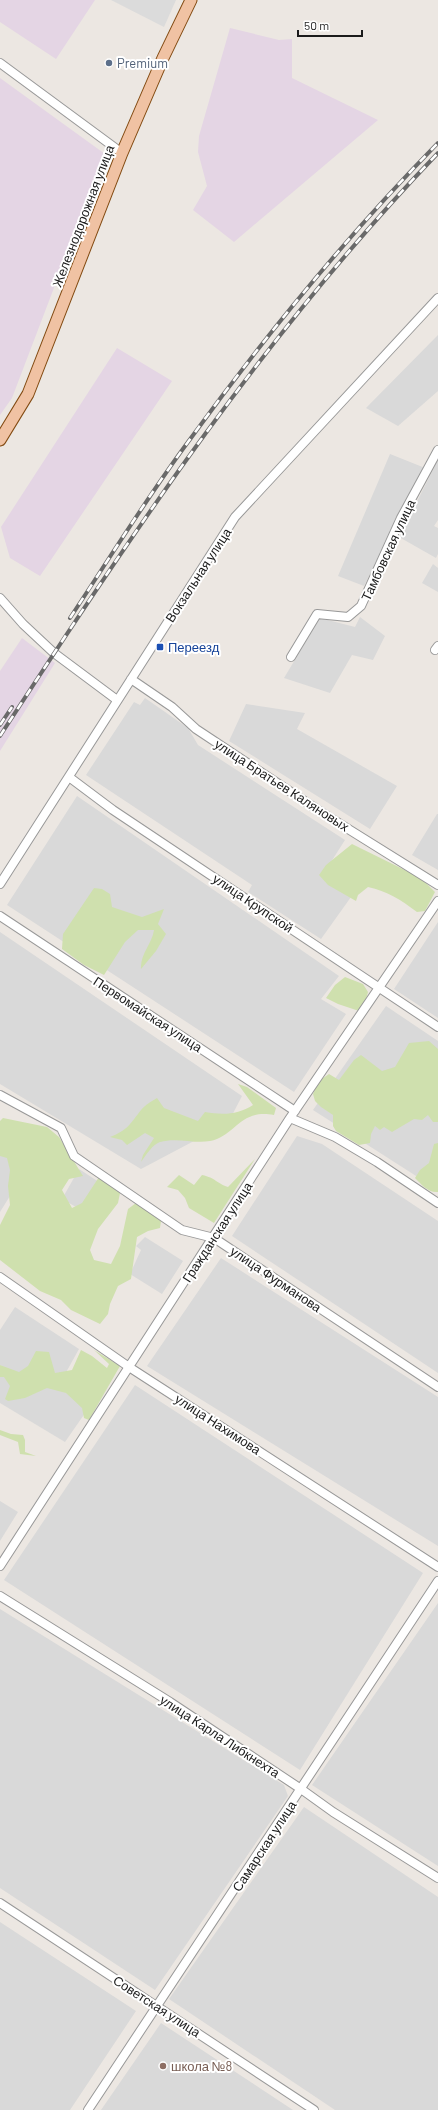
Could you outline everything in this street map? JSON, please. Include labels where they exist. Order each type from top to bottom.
[{"type":"main road","name":"Железнодорожная улица","points":[[0,440],[28,394],[122,153],[163,58],[191,0]]},
{"type":"street","points":[[0,62],[122,153]]},
{"type":"street","name":"Вокзальная улица","points":[[0,884],[235,517],[438,298]]},
{"type":"street","name":"Тамбовская улица","points":[[291,658],[317,614],[348,617],[361,606],[401,518],[438,450]]},
{"type":"street","points":[[0,598],[23,624],[54,654],[117,700]]},
{"type":"street","name":"улица Братьев Каляновых","points":[[131,679],[172,707],[196,729],[321,812],[438,885]]},
{"type":"street","name":"улица Крупской","points":[[69,777],[113,810],[438,1027]]},
{"type":"street","name":"Гражданская улица","points":[[0,1566],[214,1238],[290,1118],[438,901]]},
{"type":"street","name":"Первомайская улица","points":[[0,916],[295,1111]]},
{"type":"street","name":"улица Фурманова","points":[[0,1095],[61,1128],[74,1156],[182,1230],[214,1238],[438,1387]]},
{"type":"street","points":[[290,1118],[335,1137],[378,1162],[438,1203]]},
{"type":"street","name":"улица Нахимова","points":[[0,1277],[129,1367],[438,1567]]},
{"type":"street","name":"Самарская улица","points":[[88,2110],[156,2005],[438,1581]]},
{"type":"street","name":"улица Карла Либкнехта","points":[[0,1596],[170,1702],[333,1812],[438,1878]]},
{"type":"street","name":"Советская улица","points":[[0,1903],[314,2110]]},
{"type":"shaded area","points":[[0,0],[95,0],[56,59],[0,22]]},
{"type":"shaded area","points":[[111,0],[176,0],[164,27]]},
{"type":"shaded area","points":[[230,28],[279,40],[292,39],[292,78],[378,120],[234,242],[193,210],[207,186],[198,152],[199,136]]},
{"type":"shaded area","points":[[0,78],[105,154],[12,398],[0,415]]},
{"type":"shaded area","points":[[438,335],[438,391],[398,426],[366,408]]},
{"type":"shaded area","points":[[117,348],[172,381],[40,576],[10,558],[1,527]]},
{"type":"shaded area","points":[[390,454],[425,468],[364,586],[338,576]]},
{"type":"shaded area","points":[[438,460],[438,520],[434,526],[438,528],[438,554],[436,558],[399,537]]},
{"type":"shaded area","points":[[433,564],[438,568],[438,592],[422,583]]},
{"type":"shaded area","points":[[360,617],[385,636],[373,660],[352,655],[330,693],[284,678],[320,618],[355,627]]},
{"type":"shaded area","points":[[22,638],[55,663],[0,751],[0,671]]},
{"type":"shaded area","points":[[145,698],[188,728],[198,745],[345,840],[322,876],[351,897],[321,939],[248,892],[252,885],[86,775],[134,702],[140,705]]},
{"type":"shaded area","points":[[246,704],[305,713],[297,729],[397,786],[370,829],[229,741]]},
{"type":"shaded area","points":[[77,796],[339,976],[321,999],[346,1014],[294,1092],[7,905]]},
{"type":"shaded area","points":[[438,814],[438,870],[412,855]]},
{"type":"shaded area","points":[[438,922],[438,1018],[394,989]]},
{"type":"shaded area","points":[[0,932],[242,1096],[228,1123],[141,1169],[0,1084]]},
{"type":"shaded area","points":[[386,1006],[438,1041],[438,1190],[313,1110]]},
{"type":"shaded area","points":[[297,1136],[322,1144],[438,1221],[438,1373],[232,1236]]},
{"type":"shaded area","points":[[0,1150],[28,1167],[0,1212]]},
{"type":"shaded area","points":[[79,1169],[102,1184],[83,1211],[62,1199]]},
{"type":"shaded area","points":[[145,1237],[183,1261],[162,1294],[130,1274],[141,1250],[136,1246]]},
{"type":"shaded area","points":[[221,1258],[438,1397],[438,1546],[147,1366]]},
{"type":"shaded area","points":[[15,1307],[79,1349],[64,1376],[17,1374],[0,1365],[0,1330]]},
{"type":"shaded area","points":[[0,1374],[45,1381],[90,1406],[65,1442],[0,1403]]},
{"type":"shaded area","points":[[135,1385],[423,1573],[300,1770],[4,1580]]},
{"type":"shaded area","points":[[0,1501],[18,1512],[0,1541]]},
{"type":"shaded area","points":[[438,1603],[438,1866],[312,1785]]},
{"type":"shaded area","points":[[0,1609],[284,1785],[288,1796],[155,1990],[0,1888]]},
{"type":"shaded area","points":[[304,1807],[438,1897],[438,2110],[335,2110],[169,1999]]},
{"type":"shaded area","points":[[0,1922],[136,2011],[70,2110],[0,2110]]},
{"type":"shaded area","points":[[161,2023],[293,2110],[101,2110]]},
{"type":"green space","points":[[352,844],[421,878],[435,892],[425,911],[417,912],[394,896],[368,887],[358,895],[356,901],[328,885],[319,875],[326,865]]},
{"type":"green space","points":[[94,888],[102,889],[110,894],[112,907],[142,917],[164,909],[158,924],[166,934],[156,951],[141,969],[142,959],[154,930],[138,930],[125,942],[104,975],[84,965],[62,949],[63,934]]},
{"type":"green space","points":[[345,977],[363,984],[368,992],[365,1003],[359,1011],[326,998],[335,985]]},
{"type":"green space","points":[[429,1041],[438,1049],[438,1122],[433,1122],[428,1115],[422,1120],[414,1119],[392,1132],[384,1127],[380,1130],[375,1126],[371,1134],[370,1143],[359,1145],[336,1131],[333,1126],[333,1115],[315,1101],[313,1094],[319,1081],[329,1074],[339,1080],[354,1060],[361,1055],[382,1071],[395,1067],[409,1043]]},
{"type":"green space","points":[[238,1084],[247,1087],[276,1108],[274,1115],[253,1115],[226,1134],[210,1141],[198,1142],[173,1140],[157,1143],[152,1147],[141,1162],[143,1155],[154,1138],[145,1133],[127,1145],[122,1140],[110,1137],[125,1129],[143,1108],[157,1098],[164,1108],[198,1121],[205,1112],[224,1114],[242,1111],[253,1105]]},
{"type":"green space","points":[[3,1118],[47,1127],[59,1137],[83,1176],[69,1179],[62,1190],[72,1208],[82,1203],[99,1177],[120,1193],[118,1203],[98,1229],[90,1250],[94,1260],[111,1264],[120,1246],[128,1209],[136,1203],[161,1221],[160,1228],[148,1231],[137,1237],[131,1279],[118,1286],[110,1304],[108,1314],[100,1324],[71,1310],[61,1300],[40,1291],[0,1260],[0,1225],[10,1205],[8,1186],[10,1170],[7,1158],[0,1156],[0,1121]]},
{"type":"green space","points":[[438,1143],[438,1192],[434,1192],[425,1188],[415,1178],[420,1170],[429,1163],[434,1144]]},
{"type":"green space","points":[[255,1159],[214,1223],[189,1208],[185,1198],[178,1190],[167,1187],[179,1175],[194,1185],[202,1175],[228,1187]]},
{"type":"green space","points":[[81,1350],[92,1356],[107,1368],[109,1364],[94,1350],[120,1366],[89,1420],[84,1418],[82,1408],[66,1393],[47,1388],[25,1398],[8,1401],[5,1399],[10,1386],[4,1377],[0,1377],[0,1365],[19,1372],[28,1366],[36,1351],[49,1352],[55,1373],[72,1370]]},
{"type":"green space","points":[[0,1430],[11,1434],[23,1435],[25,1440],[25,1452],[36,1456],[20,1454],[18,1442],[0,1435]]},
{"type":"railway","points":[[70,618],[157,485],[246,364],[307,288],[371,214],[438,143]]},
{"type":"railway","points":[[0,736],[101,583],[205,434],[260,361],[317,290],[376,220],[438,153]]},
{"type":"railway","points":[[0,725],[12,707]]},
{"type":"place","name":"Premium","points":[[109,63]]},
{"type":"place","name":"Переезд","points":[[160,647]]},
{"type":"place","name":"школа №8","points":[[163,2066]]}]
